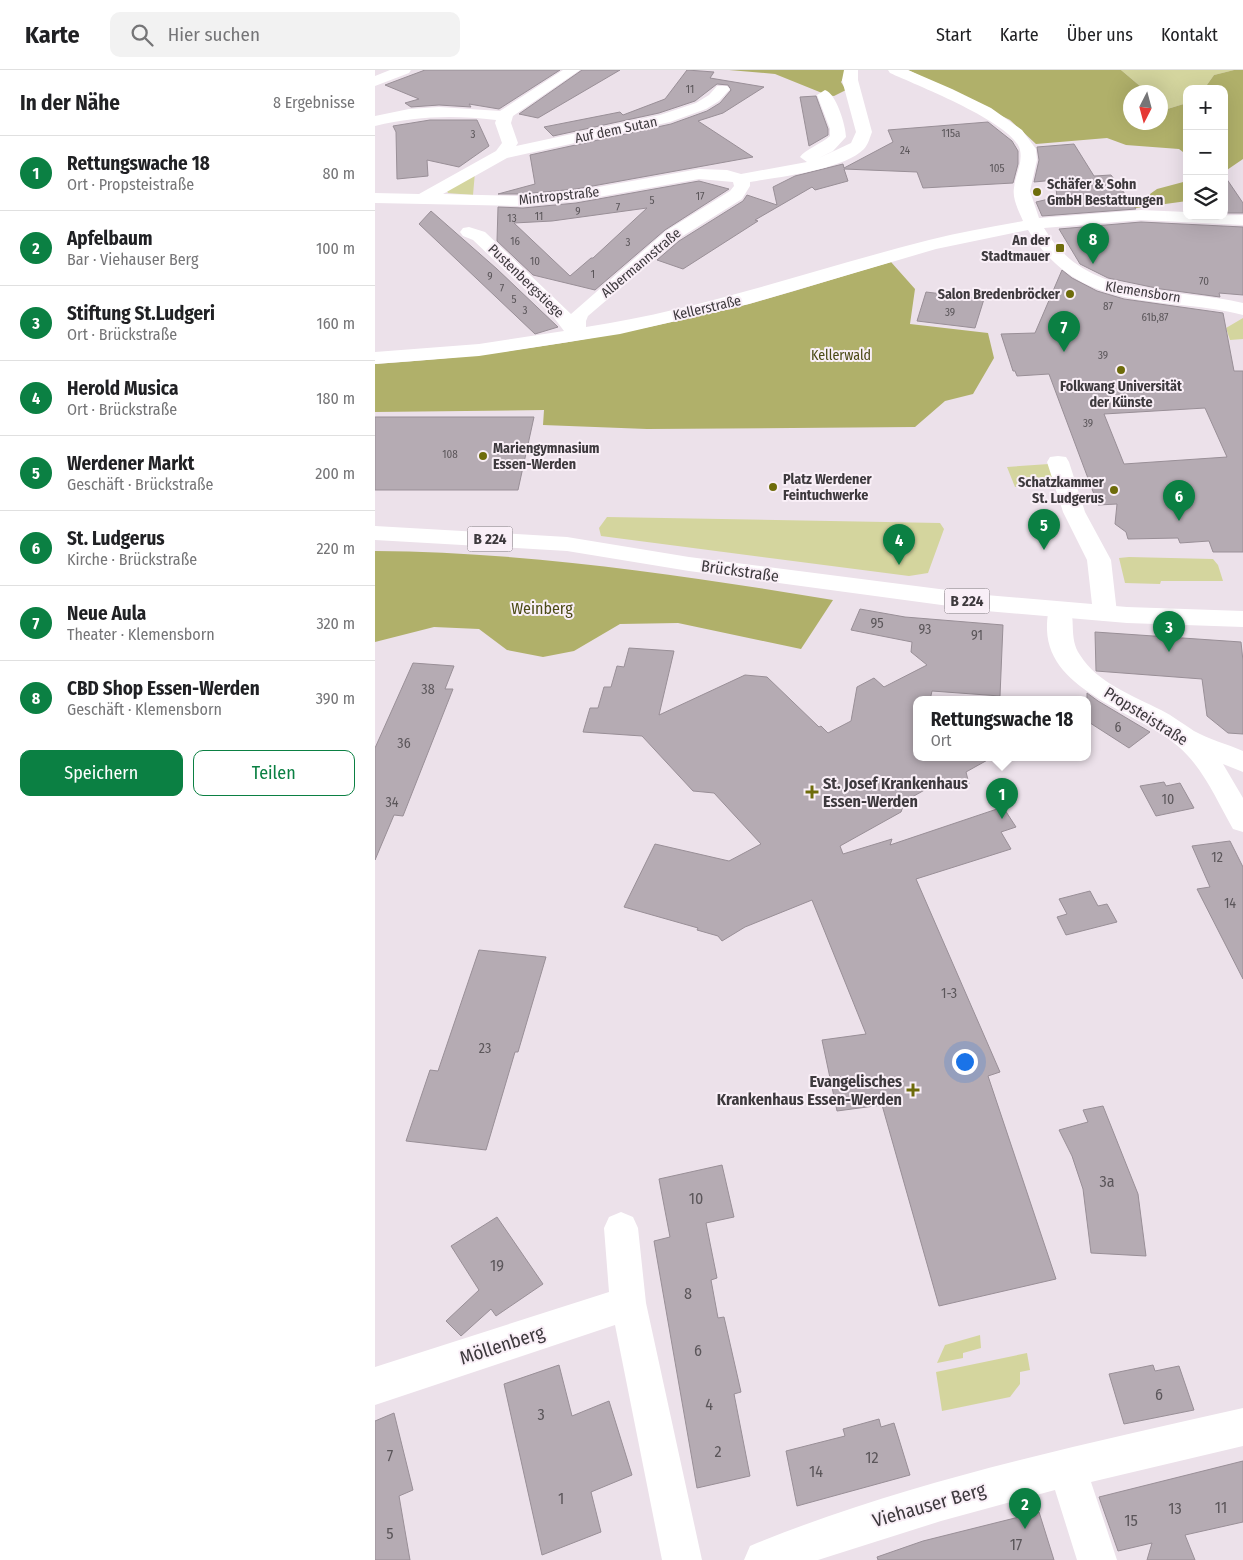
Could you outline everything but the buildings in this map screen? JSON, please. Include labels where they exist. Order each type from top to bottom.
[{"type":"street","points":[[375,81],[404,70]]},
{"type":"street","points":[[502,154],[510,143],[503,123],[504,116],[517,105],[573,70]]},
{"type":"street","points":[[741,178],[786,171],[837,157],[859,144],[865,132],[850,80],[851,70]]},
{"type":"street","name":"Klemensborn","points":[[895,70],[997,119],[1026,143],[1030,153],[1021,189],[1032,224],[1039,237],[1055,254],[1099,285],[1131,292],[1217,302],[1243,309]]},
{"type":"street","name":"Auf dem Sutan","points":[[424,198],[502,154],[663,119],[701,106],[714,98],[722,89]]},
{"type":"street","points":[[765,173],[778,166],[818,153],[835,142],[838,137],[838,129],[825,95]]},
{"type":"street","points":[[375,121],[434,110],[504,116]]},
{"type":"street","name":"Mintropstraße","points":[[375,198],[523,201],[575,196],[699,174],[727,175],[741,178]]},
{"type":"street","name":"Albermannstraße","points":[[577,335],[576,322],[581,312],[672,235],[736,195],[742,186],[741,178]]},
{"type":"street","points":[[1032,224],[1141,216],[1243,220]]},
{"type":"street","name":"Kellerstraße","points":[[375,358],[479,350],[577,335],[742,300],[933,244],[1032,224]]},
{"type":"street","name":"Pustenbergstiege","points":[[469,232],[479,236],[559,311],[577,335]]},
{"type":"street","points":[[1058,462],[1074,512],[1099,560],[1105,613]]},
{"type":"street","name":"Brückstraße","points":[[375,533],[567,544],[689,564],[943,598],[1060,610],[1243,619]]},
{"type":"street","name":"Propsteistraße","points":[[1060,610],[1060,638],[1063,649],[1080,672],[1097,685],[1186,738],[1206,758],[1243,822]]},
{"type":"street","points":[[1186,738],[1243,762]]},
{"type":"street","points":[[621,1228],[628,1303],[682,1560]]},
{"type":"street","name":"Möllenberg","points":[[375,1386],[628,1303]]},
{"type":"street","name":"Viehauser Berg","points":[[764,1560],[823,1537],[945,1499],[1243,1427]]},
{"type":"street","points":[[1067,1468],[1097,1560]]},
{"type":"green space","points":[[729,70],[848,70],[841,82],[846,90],[834,96],[827,95],[775,74]]},
{"type":"green space","points":[[908,70],[1121,70],[1139,85],[1123,85],[1123,130],[1168,130],[1168,109],[1183,104],[1183,152],[1179,149],[1126,145],[1107,138],[1036,144],[1010,120]]},
{"type":"green space","points":[[1121,70],[1234,70],[1214,75],[1207,85],[1183,85],[1183,104],[1168,109],[1168,85],[1139,85]]},
{"type":"green space","points":[[1234,70],[1243,70],[1243,159],[1228,169],[1228,85],[1207,85],[1214,75]]},
{"type":"green space","points":[[475,172],[473,195],[448,193],[447,191]]},
{"type":"green space","points":[[1183,182],[1183,202],[1129,209],[1157,189]]},
{"type":"green space","name":"Kellerwald","points":[[891,262],[915,289],[910,324],[988,333],[994,358],[973,394],[945,401],[915,427],[647,429],[543,425],[544,410],[375,412],[375,364],[515,350],[653,326],[745,305]]},
{"type":"green space","points":[[1243,318],[1243,339],[1230,340],[1226,328]]},
{"type":"green space","points":[[1049,464],[1055,483],[1015,487],[1007,467]]},
{"type":"green space","points":[[607,517],[940,523],[944,529],[928,573],[909,576],[601,536],[599,528]]},
{"type":"green space","name":"Weinberg","points":[[375,551],[433,552],[548,560],[719,582],[833,600],[801,649],[678,623],[620,624],[574,651],[543,657],[507,650],[479,629],[434,627],[375,642]]},
{"type":"green space","points":[[1119,558],[1213,559],[1218,565],[1223,581],[1161,581],[1160,584],[1125,583]]},
{"type":"green space","points":[[980,1335],[981,1348],[963,1353],[963,1358],[937,1363],[945,1345]]},
{"type":"green space","points":[[1027,1353],[1030,1370],[1020,1372],[1020,1384],[1010,1397],[942,1411],[936,1372]]},
{"type":"place","name":"Schäfer & Sohn GmbH Bestattungen","points":[[1037,192]]},
{"type":"place","name":"An der Stadtmauer","points":[[1060,248]]},
{"type":"place","name":"CBD Shop Essen-Werden","points":[[1093,264]]},
{"type":"place","name":"Salon Bredenbröcker","points":[[1070,294]]},
{"type":"place","name":"Neue Aula","points":[[1064,352]]},
{"type":"place","name":"Folkwang Universität der Künste","points":[[1121,370]]},
{"type":"place","name":"Mariengymnasium Essen-Werden","points":[[483,456]]},
{"type":"place","name":"Platz Werdener Feintuchwerke","points":[[773,487]]},
{"type":"place","name":"Schatzkammer St. Ludgerus","points":[[1114,490]]},
{"type":"place","name":"St. Ludgerus","points":[[1179,521]]},
{"type":"place","name":"Werdener Markt","points":[[1044,550]]},
{"type":"place","name":"Herold Musica","points":[[899,565]]},
{"type":"place","name":"Stiftung St.Ludgeri","points":[[1169,652]]},
{"type":"place","name":"St. Josef Krankenhaus Essen-Werden","points":[[812,792]]},
{"type":"place","name":"Rettungswache 18","points":[[1002,819]]},
{"type":"place","name":"Evangelisches Krankenhaus Essen-Werden","points":[[913,1090]]},
{"type":"place","name":"Apfelbaum","points":[[1025,1529]]}]
